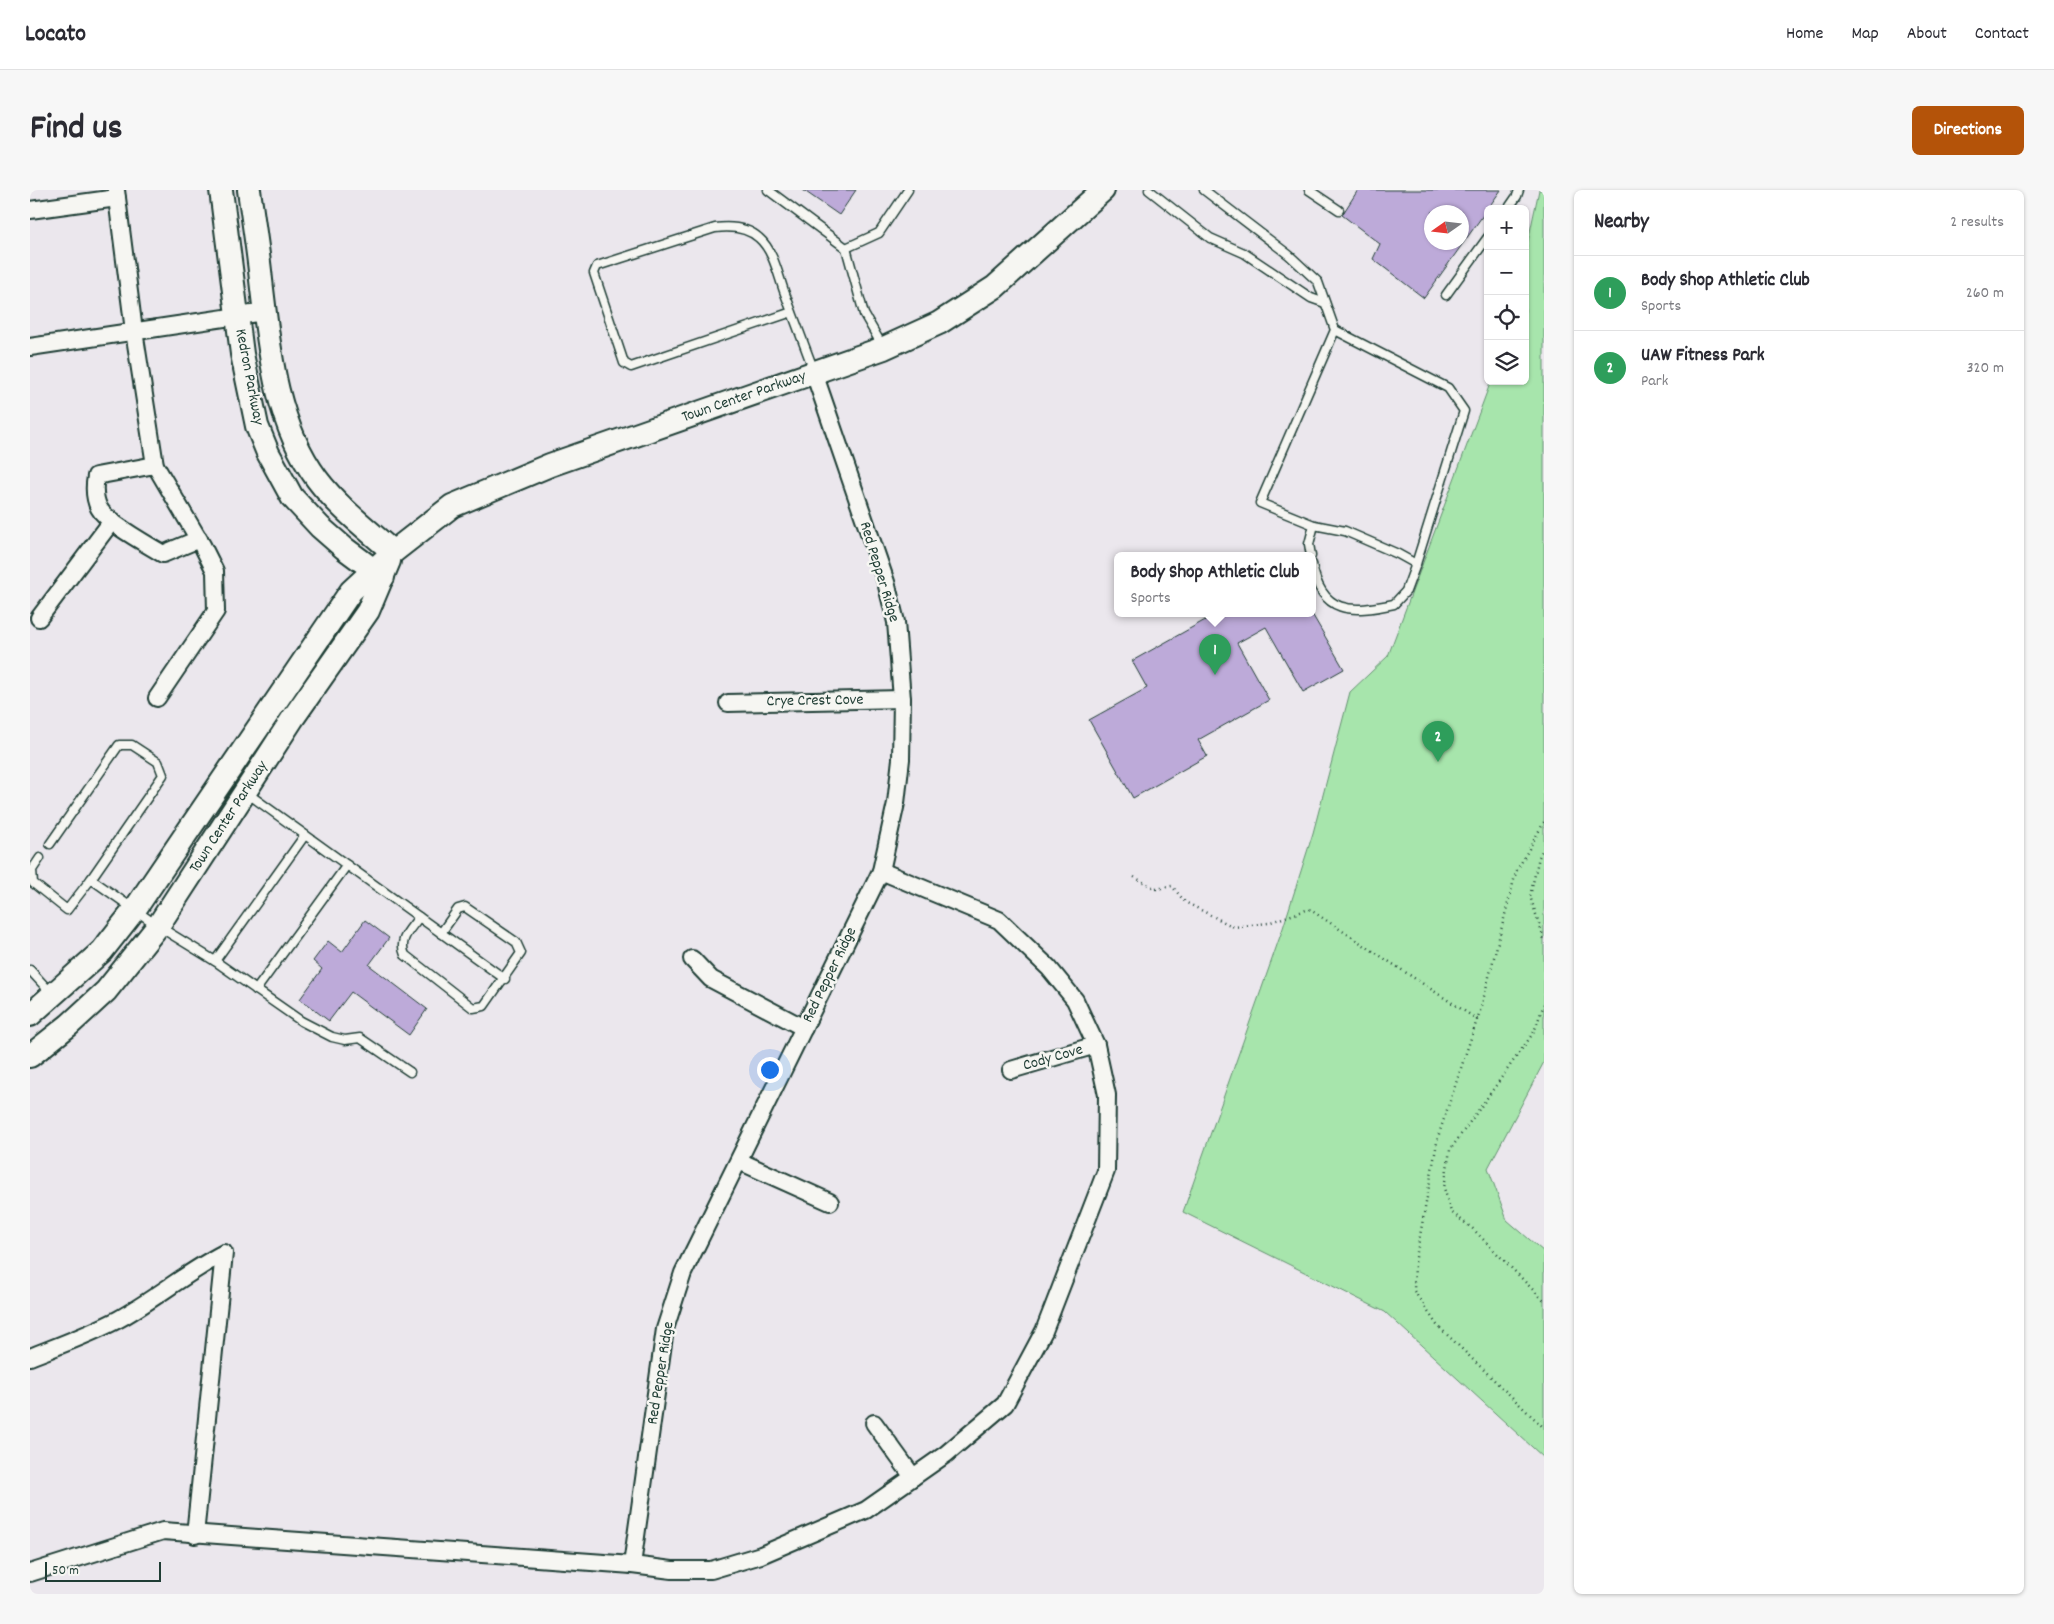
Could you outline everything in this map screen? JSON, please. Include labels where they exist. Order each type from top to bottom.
[{"type":"street","name":"Kedron Parkway","points":[[221,190],[242,354],[256,426],[268,453],[292,497],[332,537],[379,573]]},
{"type":"street","name":"Kedron Parkway","points":[[249,190],[269,349],[283,410],[293,439],[323,485],[341,506],[393,552]]},
{"type":"street","name":"Town Center Parkway","points":[[1079,214],[1092,190]]},
{"type":"street","name":"Town Center Parkway","points":[[30,1056],[69,1025],[106,991],[158,926],[293,718],[368,611],[379,573],[393,552],[452,506],[541,468],[884,348],[939,323],[995,287],[1079,214],[1103,190]]},
{"type":"street","points":[[30,210],[116,194],[134,331],[155,465],[215,571],[216,611],[157,698]]},
{"type":"street","points":[[30,348],[265,312]]},
{"type":"street","name":"Red Pepper Ridge","points":[[632,1565],[665,1329],[683,1273],[881,871],[896,803],[901,759],[902,699],[896,622],[886,582],[814,373]]},
{"type":"street","points":[[155,465],[96,476],[94,488],[100,508],[112,521],[163,554],[199,540]]},
{"type":"street","points":[[39,618],[112,521]]},
{"type":"street","name":"Town Center Parkway","points":[[30,1015],[102,952],[135,909],[351,591],[379,573]]},
{"type":"street","name":"Crye Crest Cove","points":[[728,703],[902,699]]},
{"type":"street","points":[[30,1573],[163,1531],[632,1565],[672,1570],[711,1570],[760,1555],[866,1510],[946,1454],[1005,1404],[1044,1332],[1106,1171],[1107,1095],[1096,1045],[1074,1000],[1049,968],[1000,920],[881,871]]},
{"type":"street","points":[[692,959],[711,979],[804,1028]]},
{"type":"street","name":"Cody Cove","points":[[1011,1070],[1096,1045]]},
{"type":"street","points":[[739,1161],[830,1202]]},
{"type":"street","points":[[30,1357],[119,1319],[201,1265],[224,1253],[195,1534]]},
{"type":"street","points":[[874,1422],[913,1477]]},
{"type":"lane","points":[[768,190],[846,248],[864,314],[884,348]]},
{"type":"lane","points":[[846,248],[879,233],[908,190]]},
{"type":"lane","points":[[1149,190],[1210,238],[1244,253],[1311,298],[1325,303]]},
{"type":"lane","points":[[1204,190],[1289,254],[1318,282],[1335,330],[1448,388],[1464,411],[1406,591],[1394,604],[1352,610],[1338,606],[1322,596],[1316,577]]},
{"type":"lane","points":[[1310,190],[1339,210]]},
{"type":"lane","points":[[1511,205],[1517,196],[1518,190]]},
{"type":"lane","points":[[792,312],[631,367],[624,363],[594,273],[597,266],[716,228],[731,226],[746,230],[759,238],[768,248],[792,312],[814,373]]},
{"type":"lane","points":[[1446,295],[1484,243]]},
{"type":"lane","points":[[1335,330],[1260,503],[1314,525],[1346,531],[1416,564]]},
{"type":"lane","points":[[1310,552],[1309,544],[1314,525]]},
{"type":"lane","points":[[40,858],[32,870],[33,884],[67,910],[91,879],[163,775],[158,762],[132,745],[119,745],[50,844]]},
{"type":"lane","points":[[245,792],[505,978]]},
{"type":"lane","points":[[215,961],[305,834]]},
{"type":"lane","points":[[256,990],[346,864]]},
{"type":"lane","points":[[91,879],[158,926],[215,961],[301,1020],[324,1033],[345,1040],[360,1038],[410,1072]]},
{"type":"lane","points":[[419,917],[403,940],[401,947],[405,955],[473,1008],[484,1006],[522,953],[516,942],[465,907],[458,909],[441,933]]},
{"type":"lane","points":[[30,970],[53,996]]},
{"type":"path","points":[[1544,822],[1516,872],[1478,1020],[1438,1137],[1415,1263],[1414,1291],[1437,1325],[1544,1428]]},
{"type":"path","points":[[1544,847],[1539,857],[1530,896],[1544,939]]},
{"type":"path","points":[[1134,877],[1156,890],[1172,886],[1185,902],[1234,927],[1268,923],[1309,909],[1478,1020]]},
{"type":"path","points":[[1544,1004],[1534,1032],[1450,1150],[1444,1188],[1451,1212],[1473,1229],[1544,1301]]},
{"type":"green space","points":[[1539,190],[1544,190],[1544,1062],[1488,1168],[1507,1220],[1544,1252],[1544,1458],[1385,1312],[1183,1212],[1283,928],[1313,833],[1350,692],[1388,656],[1490,385],[1529,385],[1529,236]]},
{"type":"building","points":[[803,190],[856,190],[839,215]]},
{"type":"building","points":[[1358,190],[1501,190],[1490,205],[1484,205],[1484,214],[1469,235],[1469,205],[1424,205],[1424,250],[1458,250],[1424,298],[1373,259],[1380,244],[1342,215]]},
{"type":"building","points":[[1211,617],[1314,617],[1344,669],[1303,692],[1266,627],[1237,643],[1269,700],[1198,740],[1207,756],[1133,798],[1089,720],[1147,688],[1132,661]]},
{"type":"building","points":[[365,920],[389,938],[369,965],[427,1009],[409,1035],[351,992],[329,1021],[300,999],[322,969],[313,961],[328,941],[342,952]]},
{"type":"place","name":"Body Shop Athletic Club","points":[[1215,675]]},
{"type":"place","name":"UAW Fitness Park","points":[[1438,762]]}]
